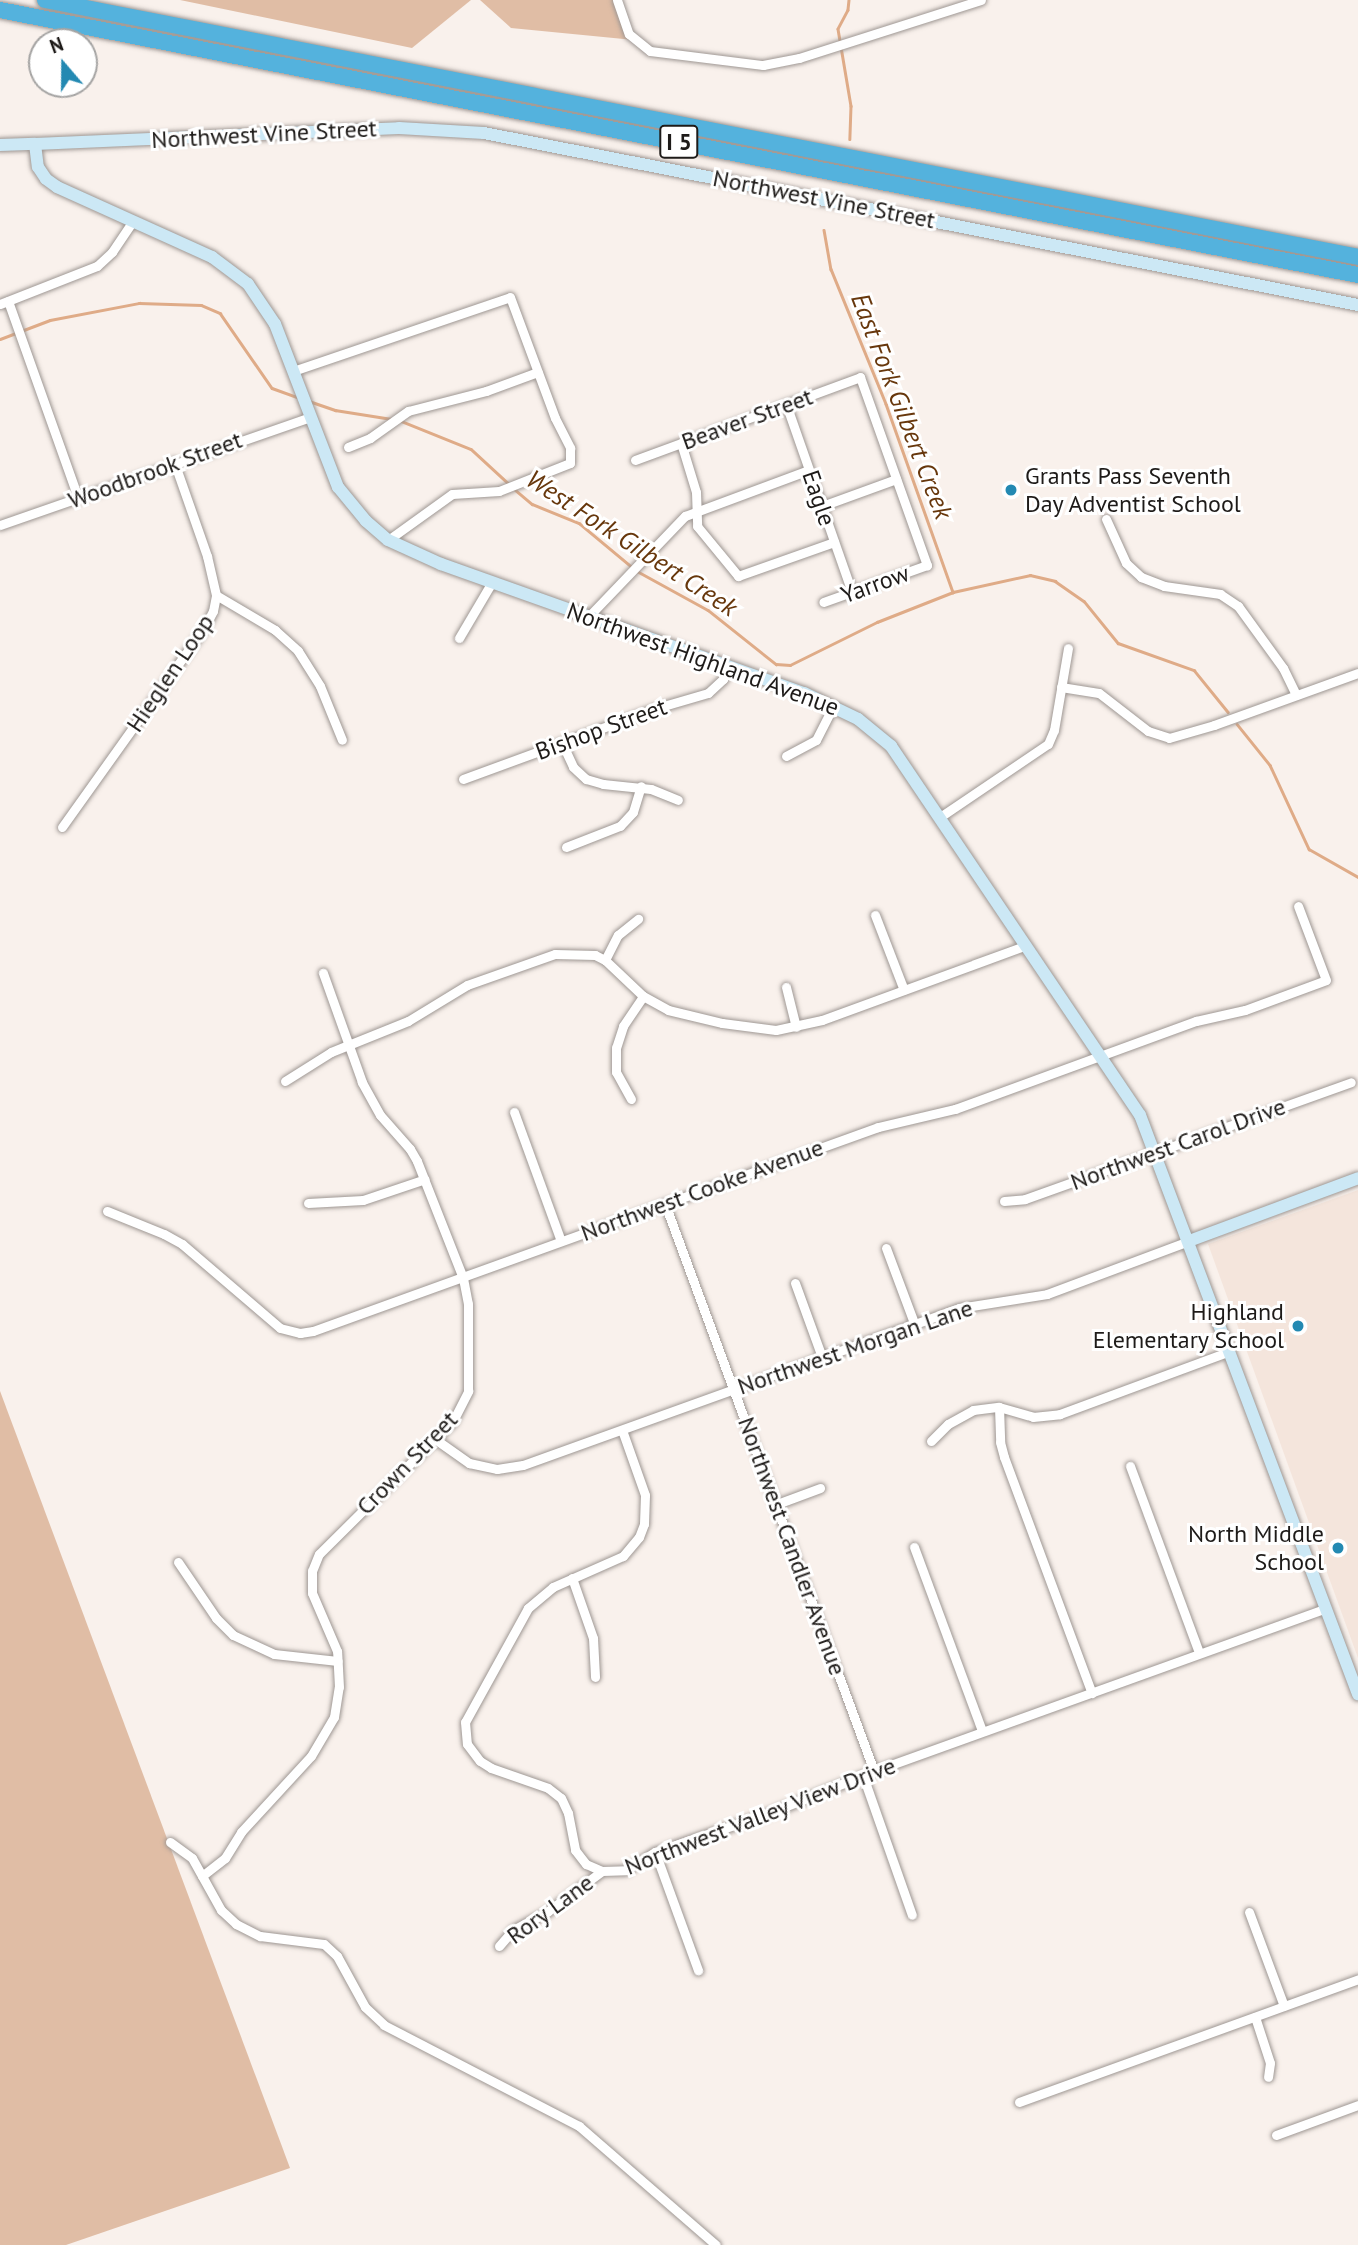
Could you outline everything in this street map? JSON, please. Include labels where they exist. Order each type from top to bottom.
[{"type":"highway","name":"I 5","points":[[45,0],[1358,257]]},
{"type":"highway","name":"I 5","points":[[0,10],[1358,275]]},
{"type":"main road","name":"Northwest Vine Street","points":[[36,144],[399,128],[484,133],[1358,305]]},
{"type":"main road","points":[[0,145],[36,144]]},
{"type":"main road","name":"Northwest Highland Avenue","points":[[36,144],[38,167],[46,179],[76,197],[212,257],[242,278],[270,313],[331,473],[345,499],[388,541],[420,556],[834,705],[868,725],[891,746],[1024,946],[1131,1099],[1155,1152],[1189,1241],[1358,1694]]},
{"type":"main road","name":"Northwest Morgan Lane","points":[[1189,1241],[1358,1178]]},
{"type":"street","points":[[617,0],[629,34],[640,46],[650,51],[762,65],[799,58],[981,0]]},
{"type":"street","points":[[78,498],[4,303],[97,266],[113,252],[132,221]]},
{"type":"street","points":[[293,371],[510,297],[555,418],[570,448],[570,463],[499,491],[452,494],[388,541]]},
{"type":"street","points":[[348,447],[370,438],[408,411],[486,391],[538,372]]},
{"type":"street","name":"Beaver Street","points":[[635,460],[860,377],[896,479]]},
{"type":"street","name":"Eagle","points":[[786,404],[852,592]]},
{"type":"street","name":"Woodbrook Street","points":[[0,525],[310,417]]},
{"type":"street","points":[[681,443],[696,492],[700,531],[738,576],[834,542]]},
{"type":"street","name":"Hieglen Loop","points":[[62,827],[204,628],[213,611],[216,595],[208,555],[174,463]]},
{"type":"street","points":[[589,616],[674,527],[696,511],[809,470]]},
{"type":"street","points":[[822,506],[896,479]]},
{"type":"street","name":"Yarrow","points":[[823,602],[927,565],[896,479]]},
{"type":"street","points":[[1106,519],[1126,563],[1141,578],[1164,586],[1220,594],[1238,606],[1283,668],[1296,695]]},
{"type":"street","points":[[459,638],[492,582]]},
{"type":"street","points":[[216,595],[275,630],[298,651],[320,685],[342,740]]},
{"type":"street","points":[[940,817],[1048,744],[1053,736],[1068,648]]},
{"type":"street","name":"Bishop Street","points":[[463,779],[683,699],[708,693],[723,679],[729,667]]},
{"type":"street","points":[[1061,687],[1099,693],[1148,731],[1169,738],[1192,733],[1358,673]]},
{"type":"street","points":[[786,756],[816,740],[834,705]]},
{"type":"street","points":[[562,743],[573,767],[586,779],[603,785],[640,786],[678,800]]},
{"type":"street","points":[[566,846],[620,826],[633,812],[640,786]]},
{"type":"street","name":"Northwest Cooke Avenue","points":[[107,1211],[182,1244],[271,1322],[290,1331],[313,1331],[878,1127],[955,1109],[1196,1021],[1245,1010],[1326,980],[1298,906]]},
{"type":"street","points":[[875,915],[904,990]]},
{"type":"street","points":[[605,960],[618,935],[638,919]]},
{"type":"street","points":[[285,1081],[349,1045],[408,1021],[467,985],[535,959],[570,952],[595,955],[605,960],[643,996],[668,1010],[755,1028],[796,1027],[1024,946]]},
{"type":"street","name":"Crown Street","points":[[202,1875],[225,1858],[241,1832],[320,1744],[336,1709],[338,1661],[333,1639],[312,1593],[316,1562],[333,1538],[453,1420],[468,1391],[468,1304],[463,1278],[425,1179],[410,1149],[372,1103],[323,973]]},
{"type":"street","points":[[786,987],[796,1027]]},
{"type":"street","points":[[631,1098],[616,1072],[616,1048],[623,1026],[643,996]]},
{"type":"street","name":"Northwest Carol Drive","points":[[1004,1201],[1025,1199],[1351,1082]]},
{"type":"street","points":[[514,1112],[561,1241]]},
{"type":"street","points":[[308,1203],[363,1200],[425,1179]]},
{"type":"street","name":"Northwest Candler Avenue","points":[[665,1204],[874,1771]]},
{"type":"street","name":"Northwest Morgan Lane","points":[[435,1439],[469,1463],[497,1469],[523,1465],[915,1323],[971,1305],[1047,1294],[1189,1241]]},
{"type":"street","points":[[886,1248],[915,1323]]},
{"type":"street","points":[[795,1283],[822,1357]]},
{"type":"street","points":[[931,1441],[962,1415],[999,1407],[1033,1417],[1060,1415],[1230,1351]]},
{"type":"street","points":[[999,1407],[1000,1442],[1004,1457],[1092,1693]]},
{"type":"street","name":"Northwest Valley View Drive","points":[[622,1430],[645,1495],[645,1524],[639,1538],[623,1556],[553,1587],[528,1608],[469,1710],[465,1734],[473,1753],[491,1768],[556,1792],[568,1813],[575,1850],[586,1864],[602,1871],[626,1870],[655,1852],[769,1813],[982,1731],[1325,1608]]},
{"type":"street","points":[[1130,1466],[1199,1653]]},
{"type":"street","points":[[777,1504],[820,1488]]},
{"type":"street","points":[[914,1547],[982,1731]]},
{"type":"street","points":[[178,1562],[216,1618],[240,1639],[274,1654],[338,1661]]},
{"type":"street","points":[[572,1578],[593,1638],[595,1677]]},
{"type":"street","points":[[863,1776],[912,1916]]},
{"type":"street","points":[[170,1842],[192,1858],[221,1910],[236,1924],[260,1936],[324,1944],[337,1956],[365,2007],[384,2025],[579,2126],[607,2147],[716,2245]]},
{"type":"street","points":[[655,1852],[698,1970]]},
{"type":"street","name":"Rory Lane","points":[[499,1946],[513,1930],[548,1911],[602,1871]]},
{"type":"street","points":[[1249,1912],[1284,2006]]},
{"type":"street","points":[[1018,2102],[1358,1979]]},
{"type":"street","points":[[1255,2017],[1270,2063],[1268,2077]]},
{"type":"street","points":[[1276,2135],[1358,2105]]},
{"type":"shaded area","points":[[180,0],[471,0],[412,48]]},
{"type":"shaded area","points":[[480,0],[618,0],[634,40],[511,28]]},
{"type":"shaded area","name":"Highland Elementary School","points":[[1358,1190],[1358,1658],[1208,1244]]},
{"type":"shaded area","points":[[0,1391],[290,2168],[66,2245],[0,2245]]},
{"type":"waterway","name":"East Fork Gilbert Creek","points":[[849,0],[848,10],[838,29],[851,106],[850,139]]},
{"type":"waterway","name":"East Fork Gilbert Creek","points":[[824,230],[831,269],[886,404],[953,592]]},
{"type":"waterway","name":"West Fork Gilbert Creek","points":[[0,339],[50,320],[139,303],[201,305],[220,313],[272,388],[300,398]]},
{"type":"waterway","name":"West Fork Gilbert Creek","points":[[309,401],[335,410],[391,419]]},
{"type":"waterway","name":"West Fork Gilbert Creek","points":[[401,421],[471,449],[508,483]]},
{"type":"waterway","name":"West Fork Gilbert Creek","points":[[513,488],[532,504],[579,523],[632,567]]},
{"type":"waterway","name":"West Fork Gilbert Creek","points":[[637,571],[708,610],[776,664],[790,665],[877,622],[953,592],[1030,575],[1055,581],[1084,601],[1118,643],[1194,670],[1228,712]]},
{"type":"waterway","points":[[1237,724],[1270,765],[1309,849],[1358,877]]},
{"type":"place","name":"Grants Pass Seventh Day Adventist School","points":[[1011,490]]},
{"type":"place","name":"Highland Elementary School","points":[[1298,1326]]},
{"type":"place","name":"North Middle School","points":[[1338,1548]]}]
